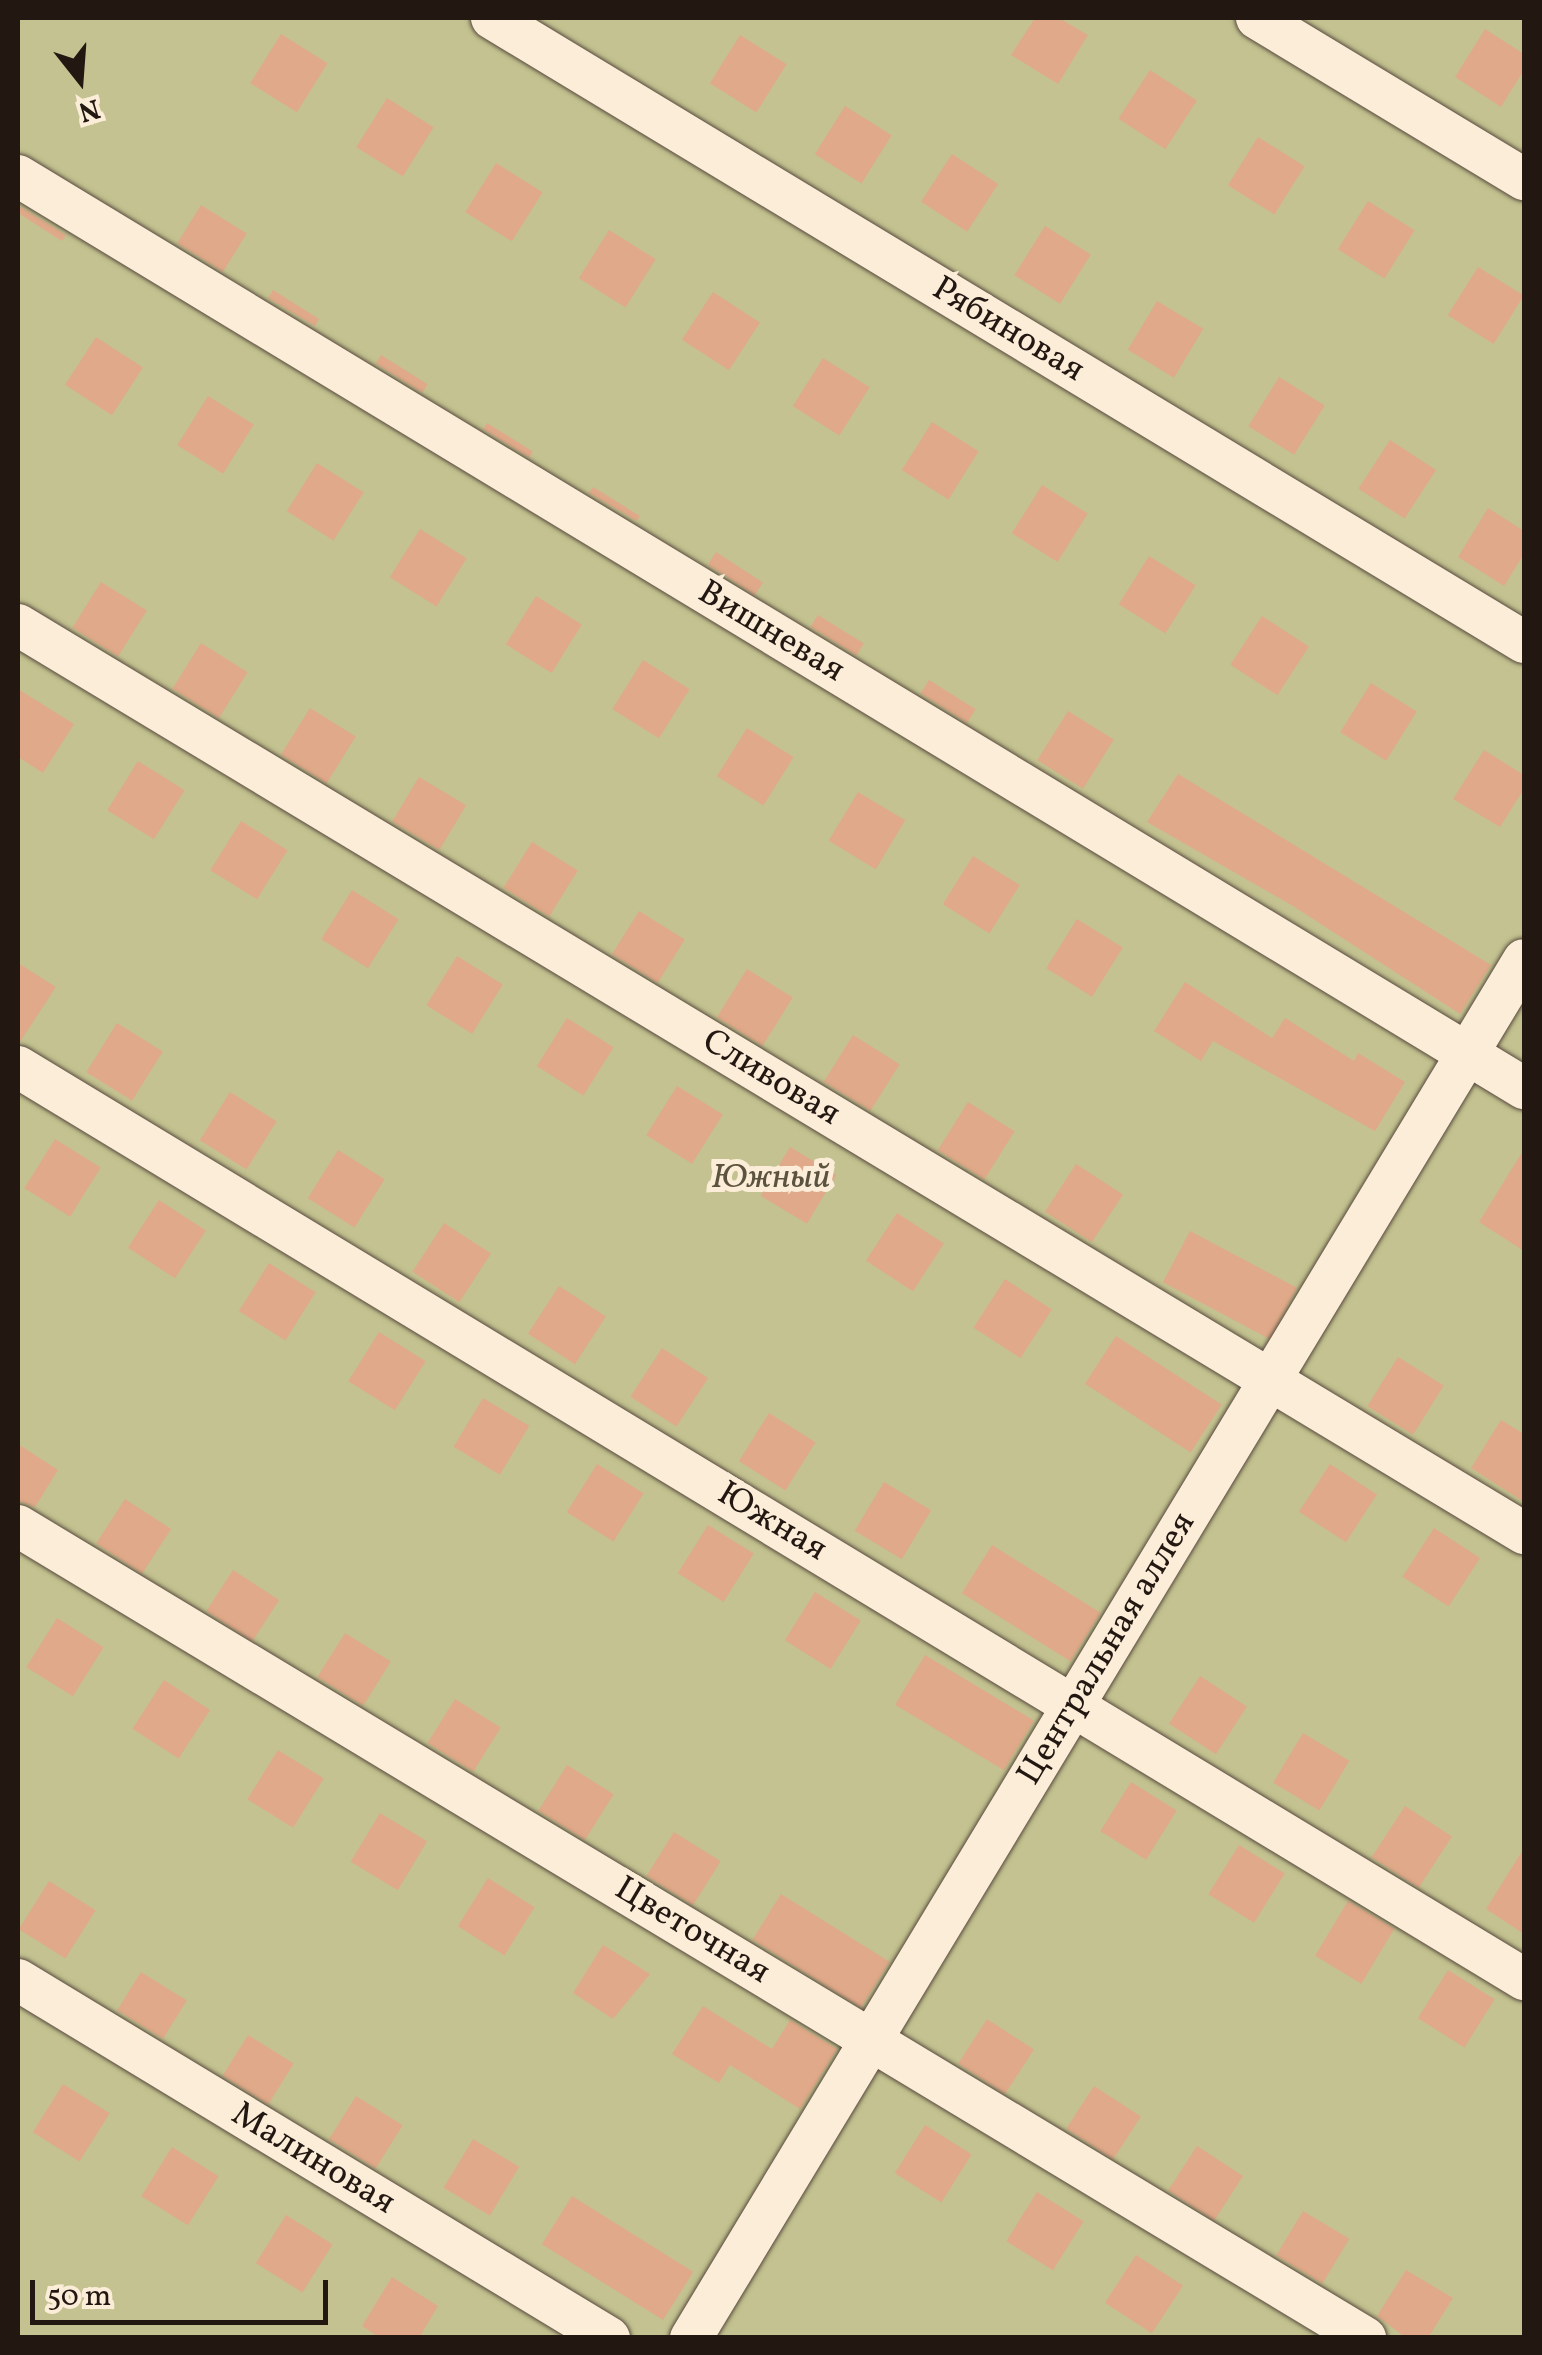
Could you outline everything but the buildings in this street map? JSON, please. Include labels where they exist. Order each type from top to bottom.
[{"type":"street","name":"Рябиновая","points":[[492,18],[1524,642]]},
{"type":"street","points":[[1257,18],[1524,179]]},
{"type":"street","name":"Вишневая","points":[[18,176],[1524,1088]]},
{"type":"street","name":"Сливовая","points":[[18,625],[1524,1533]]},
{"type":"street","name":"Центральная аллея","points":[[691,2338],[1524,960]]},
{"type":"street","name":"Южная","points":[[18,1067],[1524,1980]]},
{"type":"street","name":"Цветочная","points":[[18,1526],[1365,2338]]},
{"type":"street","name":"Малиновая","points":[[18,1980],[610,2338]]},
{"type":"green space","name":"Южный","points":[[18,18],[1524,18],[1524,2337],[18,2337]]}]
